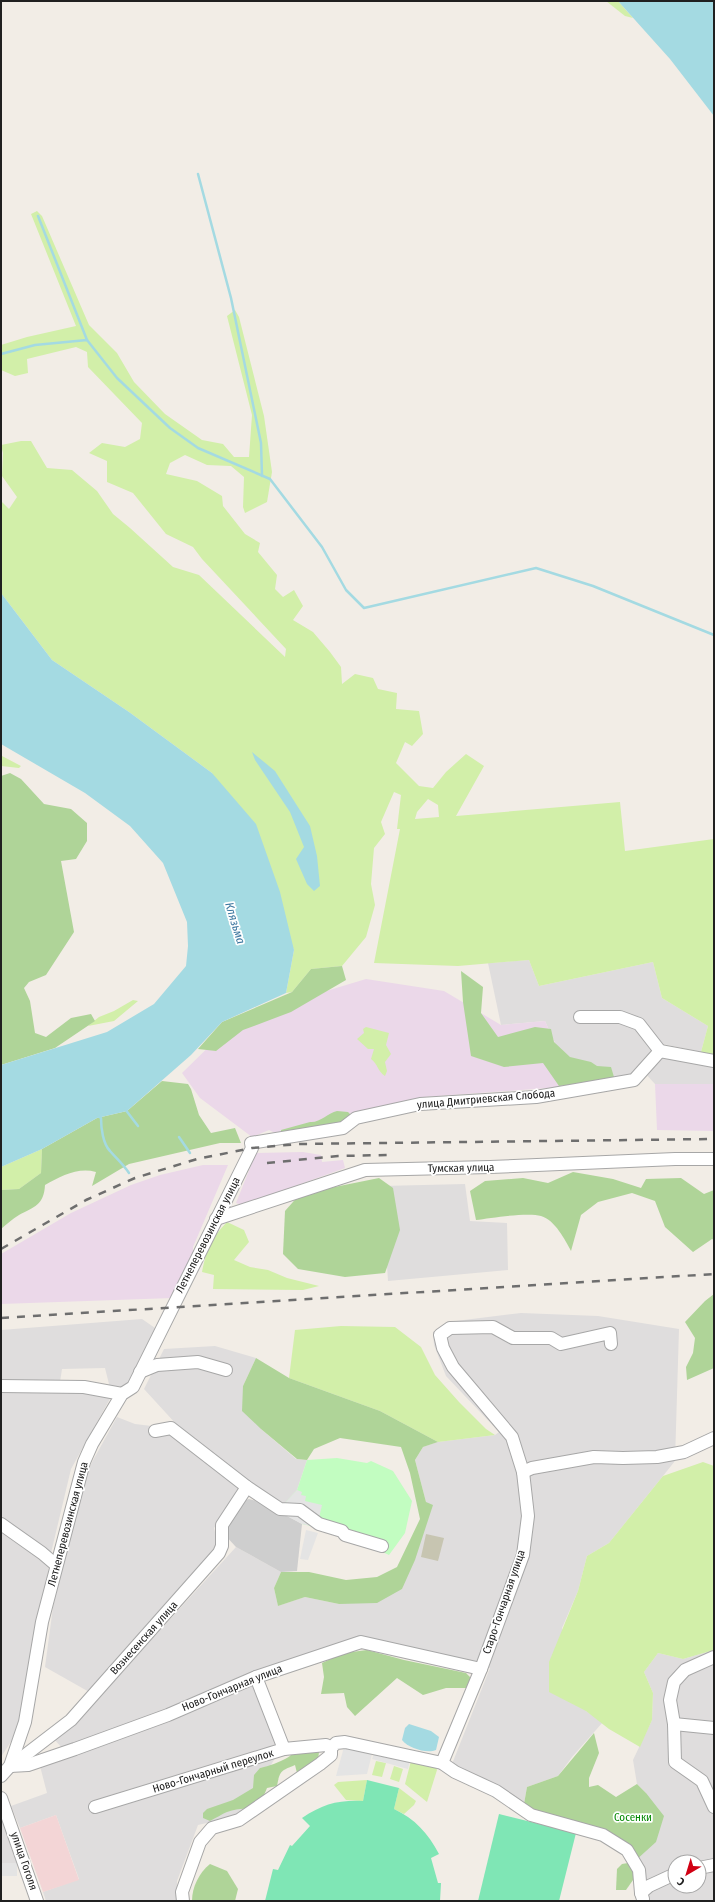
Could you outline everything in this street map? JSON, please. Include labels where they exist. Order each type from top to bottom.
[{"type":"street","points":[[580,1017],[620,1017],[639,1024],[660,1051],[714,1061]]},
{"type":"street","name":"улица Дмитриевская Слобода","points":[[255,1142],[343,1128],[356,1118],[420,1104],[536,1097],[634,1080],[660,1051]]},
{"type":"street","name":"Летнеперевозинская улица","points":[[1,1776],[10,1766],[25,1722],[42,1622],[84,1462],[92,1444],[122,1394],[133,1387],[252,1148],[251,1143],[255,1142]]},
{"type":"street","name":"Тумская улица","points":[[216,1219],[365,1170],[490,1167],[675,1159],[714,1159]]},
{"type":"street","name":"Старо-Гончарная улица","points":[[442,1763],[481,1669],[523,1555],[528,1516],[523,1472],[512,1437],[453,1367],[443,1348],[440,1335],[450,1328],[493,1327],[513,1338],[551,1338],[561,1344],[610,1333],[611,1344]]},
{"type":"street","points":[[140,1372],[157,1365],[198,1362],[226,1370]]},
{"type":"street","points":[[1,1386],[84,1387],[122,1394]]},
{"type":"street","points":[[155,1431],[171,1428],[247,1487],[280,1509],[300,1510],[319,1524],[342,1531],[345,1535],[382,1546]]},
{"type":"street","points":[[523,1472],[532,1468],[594,1457],[623,1458],[684,1452],[714,1438]]},
{"type":"street","name":"Вознесенская улица","points":[[10,1766],[71,1720],[219,1553],[222,1546],[222,1525],[247,1487]]},
{"type":"street","points":[[1,1524],[42,1553],[56,1565]]},
{"type":"street","name":"Ново-Гончарная улица","points":[[10,1766],[28,1765],[75,1749],[168,1715],[256,1677],[361,1642],[481,1669]]},
{"type":"street","points":[[714,1657],[685,1670],[674,1682],[670,1700],[674,1724],[675,1762],[702,1781],[714,1807]]},
{"type":"street","points":[[256,1677],[284,1749]]},
{"type":"street","points":[[674,1724],[714,1728]]},
{"type":"street","points":[[183,1901],[182,1892],[200,1842],[212,1828],[239,1820],[260,1807],[331,1755],[331,1748],[336,1743],[346,1742],[442,1763],[456,1772],[496,1791],[531,1815],[603,1835],[626,1850],[639,1870],[643,1897]]},
{"type":"street","name":"Ново-Гончарный переулок","points":[[95,1807],[284,1749],[326,1745],[331,1748]]},
{"type":"street","name":"улица Гоголя","points":[[1,1798],[38,1901]]},
{"type":"street","points":[[643,1897],[649,1886],[667,1878]]},
{"type":"shaded area","points":[[529,960],[539,986],[653,962],[662,998],[708,1026],[701,1052],[658,1043],[630,1075],[575,1086],[545,1021],[501,1025],[488,963]]},
{"type":"shaded area","points":[[366,979],[444,991],[501,1025],[545,1021],[575,1086],[424,1097],[375,1109],[355,1112],[291,1131],[281,1130],[279,1135],[269,1130],[252,1137],[200,1098],[182,1073],[226,1030],[293,1001]]},
{"type":"shaded area","points":[[660,1053],[714,1065],[714,1084],[655,1084],[645,1073]]},
{"type":"shaded area","points":[[655,1084],[714,1084],[714,1131],[657,1130]]},
{"type":"shaded area","points":[[303,1152],[321,1155],[322,1162],[343,1160],[345,1168],[242,1205],[236,1203],[256,1153]]},
{"type":"shaded area","points":[[203,1165],[228,1165],[193,1247],[193,1257],[173,1298],[1,1304],[1,1254],[71,1213],[131,1185],[160,1175]]},
{"type":"shaded area","points":[[465,1184],[470,1221],[507,1223],[508,1270],[388,1281],[382,1186]]},
{"type":"shaded area","points":[[521,1313],[598,1316],[679,1329],[675,1461],[609,1543],[587,1556],[578,1591],[562,1628],[586,1711],[603,1722],[572,1757],[558,1776],[527,1787],[524,1804],[452,1764],[490,1668],[359,1637],[281,1662],[172,1712],[65,1751],[52,1737],[75,1723],[236,1547],[281,1572],[274,1588],[278,1606],[305,1597],[339,1604],[402,1589],[426,1502],[415,1460],[423,1447],[438,1442],[495,1435],[499,1432],[446,1376],[434,1345],[433,1334],[448,1322]]},
{"type":"shaded area","points":[[142,1319],[155,1328],[129,1386],[122,1390],[110,1388],[105,1368],[62,1369],[60,1382],[1,1382],[1,1330]]},
{"type":"shaded area","points":[[215,1346],[256,1358],[243,1386],[261,1429],[296,1459],[307,1460],[297,1490],[282,1506],[177,1425],[144,1389],[164,1349]]},
{"type":"shaded area","points":[[1,1390],[94,1390],[111,1397],[71,1469],[51,1553],[1,1522]]},
{"type":"shaded area","points":[[117,1417],[135,1424],[168,1428],[244,1488],[214,1528],[218,1544],[164,1610],[91,1693],[45,1667],[53,1607],[79,1498],[91,1464]]},
{"type":"shaded area","points":[[297,1490],[302,1492],[301,1495],[306,1496],[305,1501],[322,1505],[319,1518],[314,1518],[312,1526],[302,1524],[279,1512],[282,1506]]},
{"type":"shaded area","points":[[249,1499],[266,1504],[302,1524],[297,1571],[281,1572],[236,1547],[224,1534],[239,1502]]},
{"type":"shaded area","points":[[1,1530],[49,1566],[25,1703],[12,1740],[1,1757]]},
{"type":"shaded area","points":[[306,1530],[318,1533],[308,1560],[300,1559]]},
{"type":"shaded area","points":[[426,1534],[444,1538],[438,1561],[421,1557]]},
{"type":"shaded area","points":[[714,1650],[714,1901],[640,1901],[635,1861],[646,1793],[637,1784],[633,1760],[652,1720],[653,1693],[644,1672],[658,1653],[683,1659]]},
{"type":"shaded area","points":[[256,1682],[282,1747],[240,1815],[198,1825],[177,1881],[177,1901],[46,1901],[43,1892],[79,1879],[56,1815],[20,1828],[11,1806],[47,1793],[40,1766]]},
{"type":"shaded area","points":[[344,1747],[373,1750],[367,1774],[336,1776]]},
{"type":"shaded area","points":[[375,1751],[410,1760],[408,1769],[372,1759]]},
{"type":"shaded area","points":[[1,1808],[17,1854],[17,1863],[1,1863]]},
{"type":"shaded area","points":[[56,1815],[79,1880],[43,1892],[20,1828]]},
{"type":"shaded area","points":[[1,1863],[17,1863],[17,1876],[1,1876]]},
{"type":"green space","points":[[606,1],[618,1],[633,18],[625,16]]},
{"type":"green space","points":[[37,211],[42,216],[89,325],[117,353],[134,382],[165,414],[202,440],[223,444],[234,457],[249,457],[252,415],[227,316],[235,310],[239,317],[264,416],[272,472],[267,502],[245,513],[243,507],[244,477],[231,466],[207,465],[185,455],[170,463],[166,474],[197,481],[222,496],[223,506],[245,534],[260,543],[258,552],[277,575],[275,589],[283,597],[294,590],[303,606],[293,620],[313,632],[330,652],[341,667],[342,684],[355,674],[373,678],[378,689],[397,693],[396,709],[419,711],[423,734],[412,746],[405,742],[396,763],[419,786],[433,788],[446,772],[466,754],[484,766],[456,816],[620,802],[625,851],[714,839],[714,1055],[701,1052],[708,1026],[662,998],[653,962],[539,986],[529,960],[458,966],[374,963],[400,829],[397,829],[401,795],[394,792],[381,822],[385,834],[374,848],[371,884],[375,905],[366,937],[342,966],[311,969],[292,992],[286,993],[294,950],[212,773],[129,712],[52,660],[1,593],[1,501],[9,509],[17,497],[2,476],[3,453],[1,445],[21,441],[31,441],[47,468],[72,470],[97,491],[113,514],[173,567],[199,575],[285,657],[286,649],[202,559],[193,547],[166,534],[133,493],[107,482],[107,461],[89,453],[102,443],[125,447],[140,439],[142,423],[88,367],[87,352],[76,347],[27,359],[28,373],[15,376],[1,370],[1,345],[27,337],[76,326],[31,214]],"holes":[[[428,799],[438,805],[439,817],[415,819],[417,812]]]},
{"type":"green space","points":[[1,755],[21,766],[19,768],[1,766]]},
{"type":"green space","points":[[10,773],[21,779],[44,804],[71,809],[87,823],[87,841],[76,859],[61,861],[74,932],[46,975],[29,982],[24,988],[30,1001],[35,1033],[46,1037],[71,1018],[91,1014],[95,1021],[55,1048],[1,1065],[1,776]]},
{"type":"green space","points":[[342,966],[346,980],[291,1012],[243,1030],[216,1051],[198,1049],[222,1022],[292,992],[311,969]]},
{"type":"green space","points":[[461,971],[483,987],[481,1013],[498,1037],[535,1027],[551,1029],[554,1042],[570,1057],[591,1062],[597,1066],[611,1067],[614,1077],[589,1083],[559,1086],[543,1063],[504,1067],[471,1056],[463,1002]]},
{"type":"green space","points":[[133,1000],[138,1001],[114,1021],[88,1026],[99,1017],[114,1011]]},
{"type":"green space","points":[[366,1027],[389,1033],[386,1045],[391,1054],[385,1062],[387,1071],[385,1076],[371,1059],[374,1049],[368,1049],[357,1039],[364,1033],[363,1029]]},
{"type":"green space","points":[[162,1081],[188,1084],[199,1115],[211,1133],[235,1128],[241,1143],[220,1143],[129,1164],[92,1186],[96,1172],[83,1171],[70,1173],[45,1185],[43,1197],[34,1207],[16,1217],[1,1229],[1,1190],[19,1189],[41,1173],[42,1149],[97,1118],[127,1111]]},
{"type":"green space","points":[[337,1111],[348,1112],[351,1115],[339,1124],[330,1127],[284,1136],[281,1132],[281,1130],[317,1121]]},
{"type":"green space","points":[[42,1149],[41,1173],[19,1189],[1,1190],[1,1167]]},
{"type":"green space","points":[[573,1172],[613,1179],[641,1188],[646,1179],[681,1178],[704,1194],[714,1190],[714,1240],[712,1239],[693,1252],[665,1227],[655,1201],[632,1193],[598,1202],[581,1215],[571,1251],[563,1236],[555,1226],[546,1218],[541,1216],[519,1215],[476,1220],[470,1191],[485,1181],[523,1178],[548,1183]]},
{"type":"green space","points":[[379,1178],[393,1188],[400,1230],[385,1273],[345,1277],[298,1269],[283,1254],[285,1211],[300,1194]]},
{"type":"green space","points":[[227,1222],[244,1230],[249,1242],[234,1260],[250,1267],[268,1270],[287,1278],[319,1286],[303,1290],[213,1289],[214,1275],[202,1272],[213,1239]]},
{"type":"green space","points":[[714,1294],[714,1368],[687,1380],[686,1367],[693,1353],[695,1338],[685,1322],[705,1301]]},
{"type":"green space","points":[[341,1326],[395,1327],[421,1347],[435,1375],[486,1429],[495,1435],[438,1442],[380,1411],[289,1378],[295,1330]]},
{"type":"green space","points":[[256,1358],[289,1378],[380,1411],[438,1442],[423,1447],[415,1460],[426,1502],[433,1505],[415,1560],[402,1589],[377,1603],[339,1604],[305,1597],[278,1606],[274,1588],[281,1572],[309,1572],[346,1580],[377,1577],[397,1567],[420,1519],[410,1473],[401,1447],[340,1438],[314,1449],[307,1460],[297,1459],[242,1411],[243,1386]]},
{"type":"green space","points":[[337,1458],[367,1463],[371,1461],[393,1471],[412,1501],[405,1533],[389,1555],[342,1533],[302,1524],[282,1506],[297,1490],[307,1460]]},
{"type":"green space","points":[[703,1462],[714,1466],[714,1650],[683,1659],[658,1653],[644,1672],[653,1693],[652,1720],[640,1747],[609,1729],[586,1711],[549,1692],[549,1662],[578,1591],[587,1556],[609,1543],[663,1476]]},
{"type":"green space","points":[[367,1650],[404,1660],[466,1673],[473,1680],[470,1688],[446,1688],[423,1695],[397,1678],[355,1716],[347,1707],[344,1693],[321,1694],[324,1677],[322,1663],[344,1653]]},
{"type":"green space","name":"Сосенки","points":[[594,1733],[599,1753],[589,1778],[589,1787],[598,1785],[616,1797],[637,1784],[664,1816],[656,1842],[635,1861],[632,1848],[616,1836],[590,1827],[553,1819],[524,1804],[527,1787],[558,1776]]},
{"type":"green space","points":[[317,1751],[319,1752],[318,1760],[297,1773],[295,1765],[282,1772],[280,1774],[277,1786],[267,1788],[259,1803],[255,1806],[227,1812],[210,1821],[203,1818],[203,1813],[207,1809],[233,1800],[253,1788],[254,1775],[260,1768],[276,1763],[291,1755]]},
{"type":"green space","points":[[376,1761],[386,1763],[382,1777],[372,1775]]},
{"type":"green space","points":[[411,1761],[435,1765],[437,1770],[427,1802],[405,1784]]},
{"type":"green space","points":[[394,1766],[403,1769],[399,1782],[390,1779]]},
{"type":"green space","points":[[367,1780],[363,1801],[346,1800],[334,1785],[338,1782]]},
{"type":"green space","points":[[367,1780],[399,1788],[394,1809],[415,1822],[435,1846],[439,1854],[431,1858],[438,1883],[441,1883],[440,1901],[265,1901],[273,1869],[278,1870],[290,1845],[292,1846],[310,1826],[302,1818],[317,1809],[338,1802],[363,1801]]},
{"type":"green space","points":[[399,1788],[416,1801],[414,1805],[404,1814],[394,1809]]},
{"type":"green space","points":[[499,1814],[576,1833],[559,1901],[478,1901]]},
{"type":"green space","points":[[628,1863],[633,1868],[633,1880],[626,1890],[616,1890],[617,1869],[622,1864]]},
{"type":"green space","points":[[210,1864],[227,1871],[238,1889],[235,1901],[192,1901],[193,1891],[197,1881]]},
{"type":"water","points":[[618,1],[714,1],[714,116],[670,59]]},
{"type":"water","name":"Клязьма","points":[[1,593],[52,660],[129,712],[212,773],[256,824],[280,892],[294,950],[286,993],[222,1022],[191,1055],[127,1111],[97,1118],[42,1149],[1,1167],[1,1065],[107,1032],[154,1004],[186,966],[188,946],[187,922],[163,863],[130,826],[85,793],[1,744]]},
{"type":"water","points":[[252,752],[275,771],[310,826],[317,856],[320,886],[314,891],[307,884],[296,859],[304,847],[290,812],[255,760]]},
{"type":"water","points":[[409,1724],[431,1731],[439,1737],[436,1750],[423,1751],[413,1748],[405,1743],[402,1740],[405,1728]]},
{"type":"waterway","points":[[198,174],[231,298],[261,443],[262,476]]},
{"type":"waterway","points":[[38,216],[87,340]]},
{"type":"waterway","points":[[1,354],[35,345],[87,340],[117,378],[170,428],[198,448],[270,479],[322,547],[346,590],[364,608],[536,568],[593,586],[714,635]]},
{"type":"waterway","points":[[125,1109],[138,1126]]},
{"type":"waterway","points":[[98,1116],[101,1118],[103,1136],[108,1148],[129,1173]]},
{"type":"waterway","points":[[179,1137],[190,1153]]},
{"type":"railway","points":[[1,1249],[86,1200],[135,1178],[197,1159],[252,1148],[299,1144],[714,1139]]},
{"type":"railway","points":[[267,1163],[338,1156],[387,1155]]},
{"type":"railway","points":[[1,1318],[714,1274]]}]
